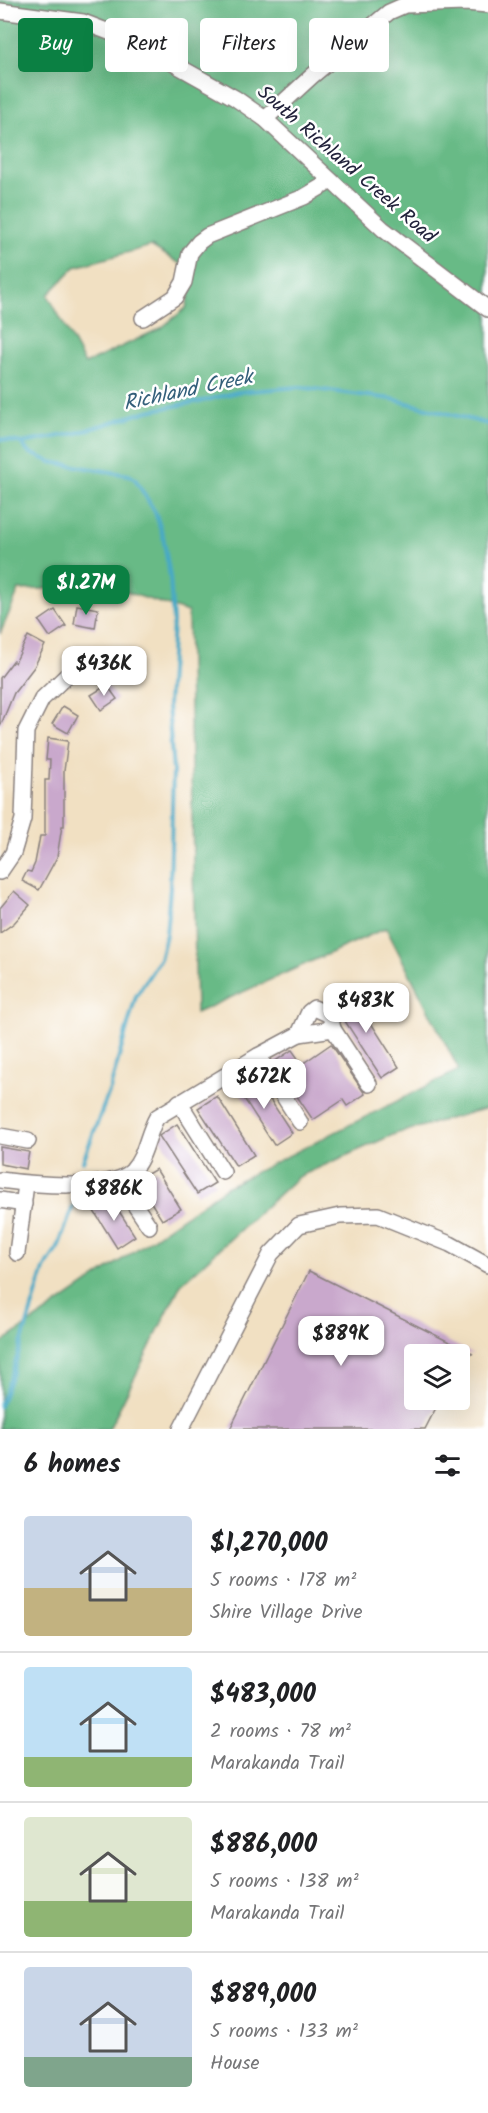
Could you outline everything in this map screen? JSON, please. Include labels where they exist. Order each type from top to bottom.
[{"type":"street","points":[[265,119],[312,76],[389,12],[405,5],[465,3],[488,5]]},
{"type":"street","name":"South Richland Creek Road","points":[[0,11],[83,22],[135,42],[235,98],[265,119],[383,229],[488,309]]},
{"type":"street","points":[[143,318],[175,297],[184,282],[190,253],[207,236],[304,196],[331,181]]},
{"type":"street","points":[[0,872],[13,853],[23,819],[26,731],[42,699],[78,665]]},
{"type":"street","points":[[300,1034],[309,1012],[314,1008],[330,1015],[326,1031]]},
{"type":"street","points":[[0,1180],[27,1184],[71,1184],[123,1179],[133,1170],[143,1154],[150,1128],[157,1117],[258,1056],[300,1034],[326,1031]]},
{"type":"street","points":[[326,1031],[369,1084]]},
{"type":"street","points":[[258,1056],[300,1122]]},
{"type":"street","points":[[179,1102],[223,1172]]},
{"type":"street","points":[[0,1136],[28,1141]]},
{"type":"street","points":[[118,1180],[149,1226]]},
{"type":"street","points":[[17,1253],[27,1184]]},
{"type":"street","points":[[0,1200],[24,1204]]},
{"type":"street","points":[[181,1429],[271,1254],[298,1225],[340,1216],[378,1215],[450,1244],[488,1265]]},
{"type":"green space","points":[[0,0],[488,0],[488,1108],[395,1134],[298,1177],[181,1284],[109,1429],[0,1429],[0,1344],[228,1186],[459,1070],[386,928],[196,1013],[188,612],[108,586],[19,590],[0,634]],"holes":[[[151,246],[194,272],[186,308],[161,328],[85,364],[48,295],[75,267]]]},
{"type":"building","points":[[77,605],[98,609],[95,628],[74,624]]},
{"type":"building","points":[[55,610],[66,626],[50,637],[39,621]]},
{"type":"building","points":[[28,636],[45,645],[34,667],[14,693],[0,727],[0,678],[13,661],[15,663]]},
{"type":"building","points":[[107,685],[117,699],[101,710],[91,695]]},
{"type":"building","points":[[63,706],[78,715],[68,733],[52,724]]},
{"type":"building","points":[[48,738],[68,741],[64,771],[64,826],[62,826],[57,857],[39,890],[22,881],[27,871],[31,872],[35,863],[40,836],[45,836],[45,780],[49,780],[50,760],[46,760]]},
{"type":"building","points":[[14,891],[30,905],[14,923],[0,933],[0,908]]},
{"type":"building","points":[[350,990],[399,1067],[382,1078],[332,1001]]},
{"type":"building","points":[[331,1044],[365,1094],[347,1106],[343,1100],[313,1120],[274,1062],[292,1050],[302,1064]]},
{"type":"building","points":[[254,1075],[292,1133],[274,1145],[236,1086]]},
{"type":"building","points":[[217,1096],[254,1155],[236,1166],[198,1108]]},
{"type":"building","points":[[177,1124],[215,1183],[197,1194],[159,1136]]},
{"type":"building","points":[[0,1147],[29,1152],[26,1169],[0,1164]]},
{"type":"building","points":[[156,1169],[181,1209],[162,1220],[137,1180]]},
{"type":"building","points":[[110,1197],[135,1236],[117,1248],[92,1208]]},
{"type":"building","points":[[309,1271],[453,1344],[404,1344],[404,1410],[435,1410],[425,1429],[230,1429]]},
{"type":"waterway","name":"Richland Creek","points":[[0,439],[22,443],[77,433],[148,411],[237,392],[299,387],[392,399],[488,424]]},
{"type":"waterway","points":[[22,443],[28,452],[51,462],[129,475],[135,479],[155,512],[163,536],[170,577],[173,622],[168,705],[173,771],[170,889],[166,934],[160,959],[136,996],[110,1089],[83,1161]]},
{"type":"waterway","points":[[0,1406],[44,1269],[58,1248],[73,1206]]}]
